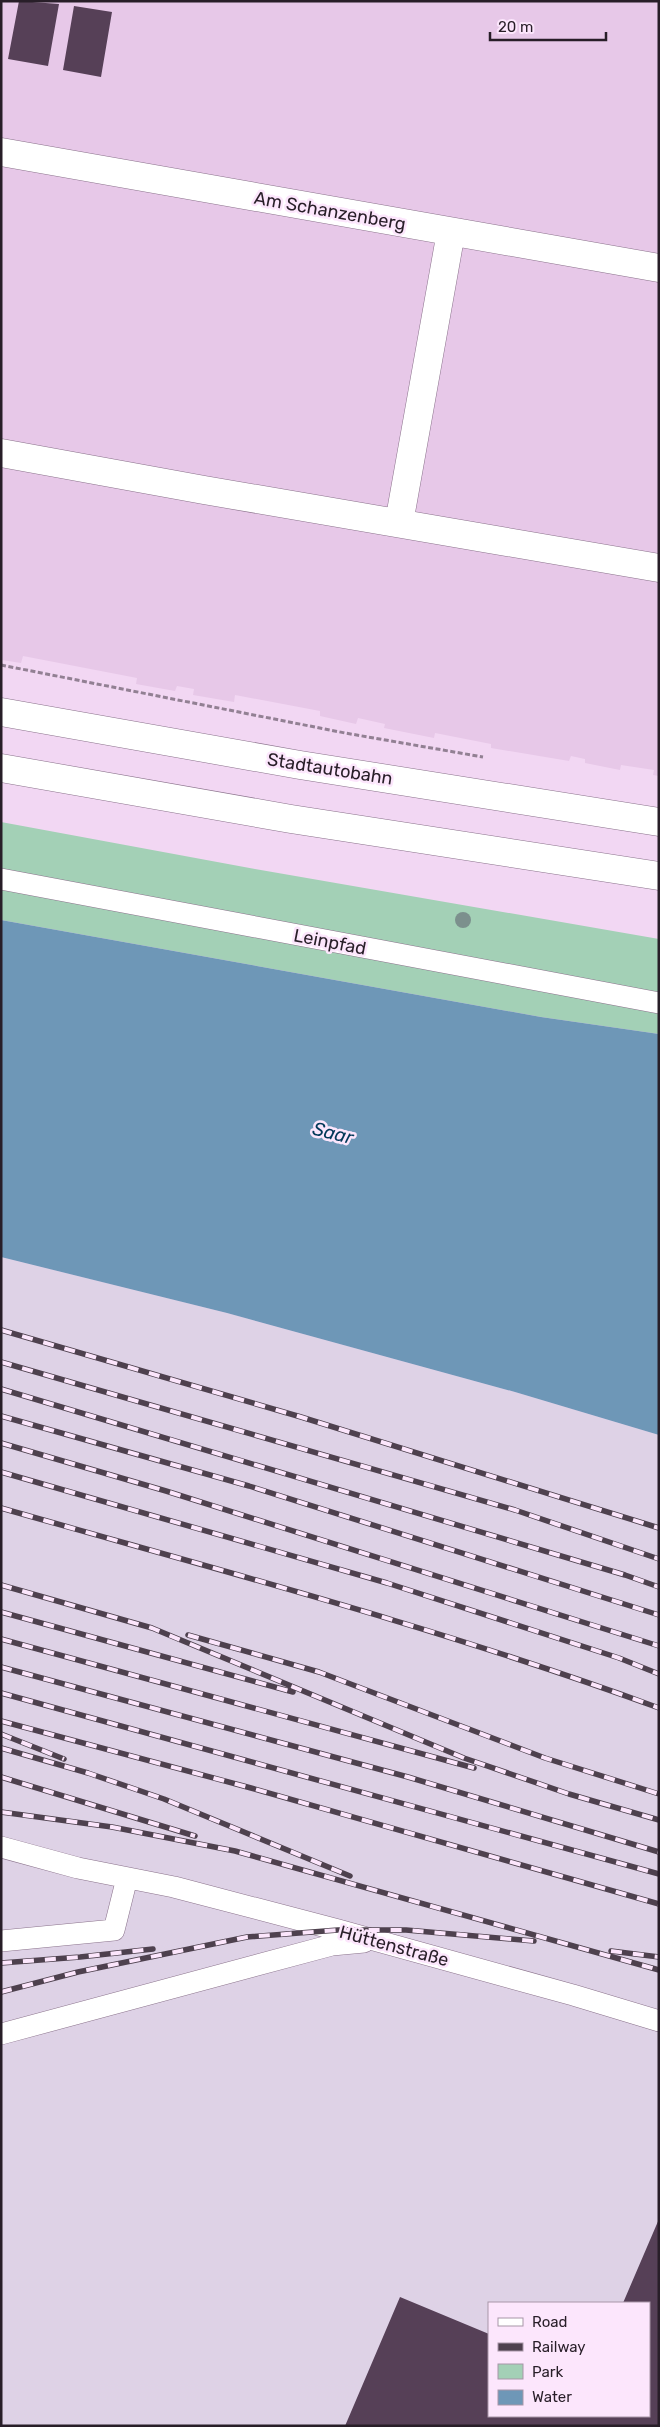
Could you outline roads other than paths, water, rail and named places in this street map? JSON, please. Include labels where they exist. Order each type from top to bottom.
[{"type":"main road","name":"Am Schanzenberg","points":[[1,152],[659,268]]},
{"type":"main road","points":[[399,523],[451,232]]},
{"type":"main road","points":[[1,453],[659,568]]},
{"type":"main road","name":"Stadtautobahn","points":[[1,712],[300,765],[659,822]]},
{"type":"main road","points":[[1,768],[291,819],[659,876]]},
{"type":"lane","name":"Leinpfad","points":[[1,879],[659,1003]]},
{"type":"lane","name":"Hüttenstraße","points":[[1,1847],[78,1868],[174,1887],[376,1940],[573,1994],[659,2021]]},
{"type":"lane","points":[[1,1941],[114,1930],[127,1878]]},
{"type":"lane","points":[[1,2034],[332,1946],[376,1940]]},
{"type":"water","name":"Saar","points":[[1,920],[541,1017],[659,1034],[659,1435],[515,1392],[227,1313],[1,1257]]},
{"type":"railway","points":[[1,1330],[301,1417],[659,1528]]},
{"type":"railway","points":[[1,1362],[515,1510],[659,1559]]},
{"type":"railway","points":[[1,1389],[625,1575],[659,1587]]},
{"type":"railway","points":[[1,1416],[249,1486],[659,1615]]},
{"type":"railway","points":[[1,1443],[166,1491],[659,1646]]},
{"type":"railway","points":[[1,1472],[387,1583],[619,1658],[659,1674]]},
{"type":"railway","points":[[1,1508],[250,1578],[415,1627],[497,1652],[659,1708]]},
{"type":"railway","points":[[1,1585],[152,1628],[464,1758],[569,1794],[659,1820]]},
{"type":"railway","points":[[1,1612],[293,1692]]},
{"type":"railway","points":[[188,1635],[319,1672],[545,1758],[659,1794]]},
{"type":"railway","points":[[1,1639],[474,1768]]},
{"type":"railway","points":[[1,1667],[408,1777],[659,1852]]},
{"type":"railway","points":[[1,1693],[659,1874]]},
{"type":"railway","points":[[1,1721],[251,1788],[659,1904]]},
{"type":"railway","points":[[1,1734],[64,1759]]},
{"type":"railway","points":[[1,1748],[88,1773],[164,1799],[350,1876]]},
{"type":"railway","points":[[1,1777],[195,1836]]},
{"type":"railway","points":[[1,1812],[112,1827],[235,1851],[659,1970]]},
{"type":"railway","points":[[1,1992],[78,1972],[247,1937],[338,1930],[406,1930],[534,1941]]},
{"type":"railway","points":[[1,1963],[153,1949]]},
{"type":"railway","points":[[611,1951],[659,1957]]}]
